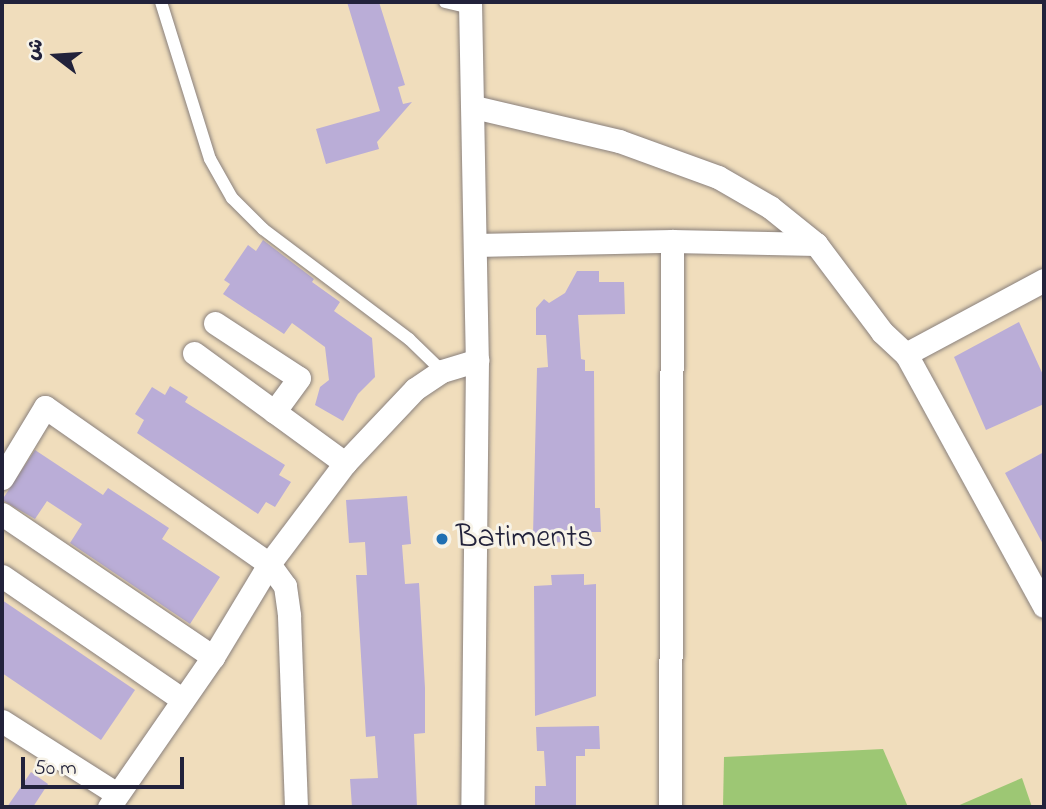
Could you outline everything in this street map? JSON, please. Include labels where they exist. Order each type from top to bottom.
[{"type":"street","points":[[470,5],[477,360],[472,807]]},
{"type":"street","points":[[474,107],[619,141],[718,177],[770,207],[816,244],[882,332],[906,354],[1044,606]]},
{"type":"street","points":[[475,245],[672,241],[816,244]]},
{"type":"street","points":[[670,807],[672,241]]},
{"type":"street","points":[[906,354],[1042,286]]},
{"type":"street","points":[[215,323],[299,378],[274,412]]},
{"type":"street","points":[[194,353],[345,464]]},
{"type":"street","points":[[2,721],[113,801],[213,657],[270,564],[345,464],[405,398],[442,371],[477,360]]},
{"type":"street","points":[[2,478],[45,407],[270,564],[285,586],[289,616],[296,807]]},
{"type":"street","points":[[2,514],[213,657]]},
{"type":"street","points":[[2,576],[183,700]]},
{"type":"lane","points":[[161,2],[210,159],[232,198],[263,229],[409,339],[442,371]]},
{"type":"lane","points":[[445,2],[470,5]]},
{"type":"green space","points":[[883,749],[908,807],[723,807],[724,757]]},
{"type":"green space","points":[[1022,778],[1032,807],[955,807]]},
{"type":"building","points":[[347,2],[379,2],[405,85],[398,87],[403,104],[412,102],[377,142],[379,149],[326,164],[316,129],[380,111]]},
{"type":"building","points":[[263,240],[340,302],[334,311],[372,338],[375,377],[358,394],[343,421],[315,405],[320,387],[329,380],[325,347],[292,323],[284,334],[223,294],[230,284],[224,280],[248,245],[256,251]]},
{"type":"building","points":[[577,271],[599,271],[599,282],[624,282],[625,314],[578,315],[581,359],[585,360],[585,371],[594,371],[595,508],[600,508],[601,532],[588,532],[589,541],[544,543],[544,535],[533,535],[537,368],[548,367],[546,335],[536,335],[536,308],[544,299],[549,303],[565,293]]},
{"type":"building","points":[[1019,322],[1044,377],[1044,404],[986,430],[954,357]]},
{"type":"building","points":[[170,386],[188,397],[185,402],[285,465],[279,475],[291,482],[275,507],[266,502],[258,514],[137,433],[144,420],[135,414],[152,387],[165,395]]},
{"type":"building","points":[[35,450],[103,495],[108,488],[169,528],[162,539],[220,577],[190,624],[70,543],[82,524],[47,501],[35,519],[2,500]]},
{"type":"building","points":[[1044,452],[1044,546],[1005,473]]},
{"type":"building","points":[[407,496],[411,544],[402,545],[405,584],[419,583],[425,688],[425,733],[414,734],[417,807],[352,807],[350,779],[378,778],[375,736],[366,737],[356,575],[367,575],[365,542],[349,543],[346,500]]},
{"type":"building","points":[[584,574],[584,585],[596,584],[596,696],[535,716],[534,586],[552,585],[551,575]]},
{"type":"building","points":[[2,600],[135,690],[101,740],[2,673]]},
{"type":"building","points":[[599,726],[600,749],[585,749],[585,756],[576,756],[576,807],[535,807],[535,786],[546,786],[544,751],[537,751],[536,727]]},
{"type":"building","points":[[31,772],[48,784],[33,807],[7,807]]},
{"type":"place","name":"Batiments","points":[[442,539]]}]
